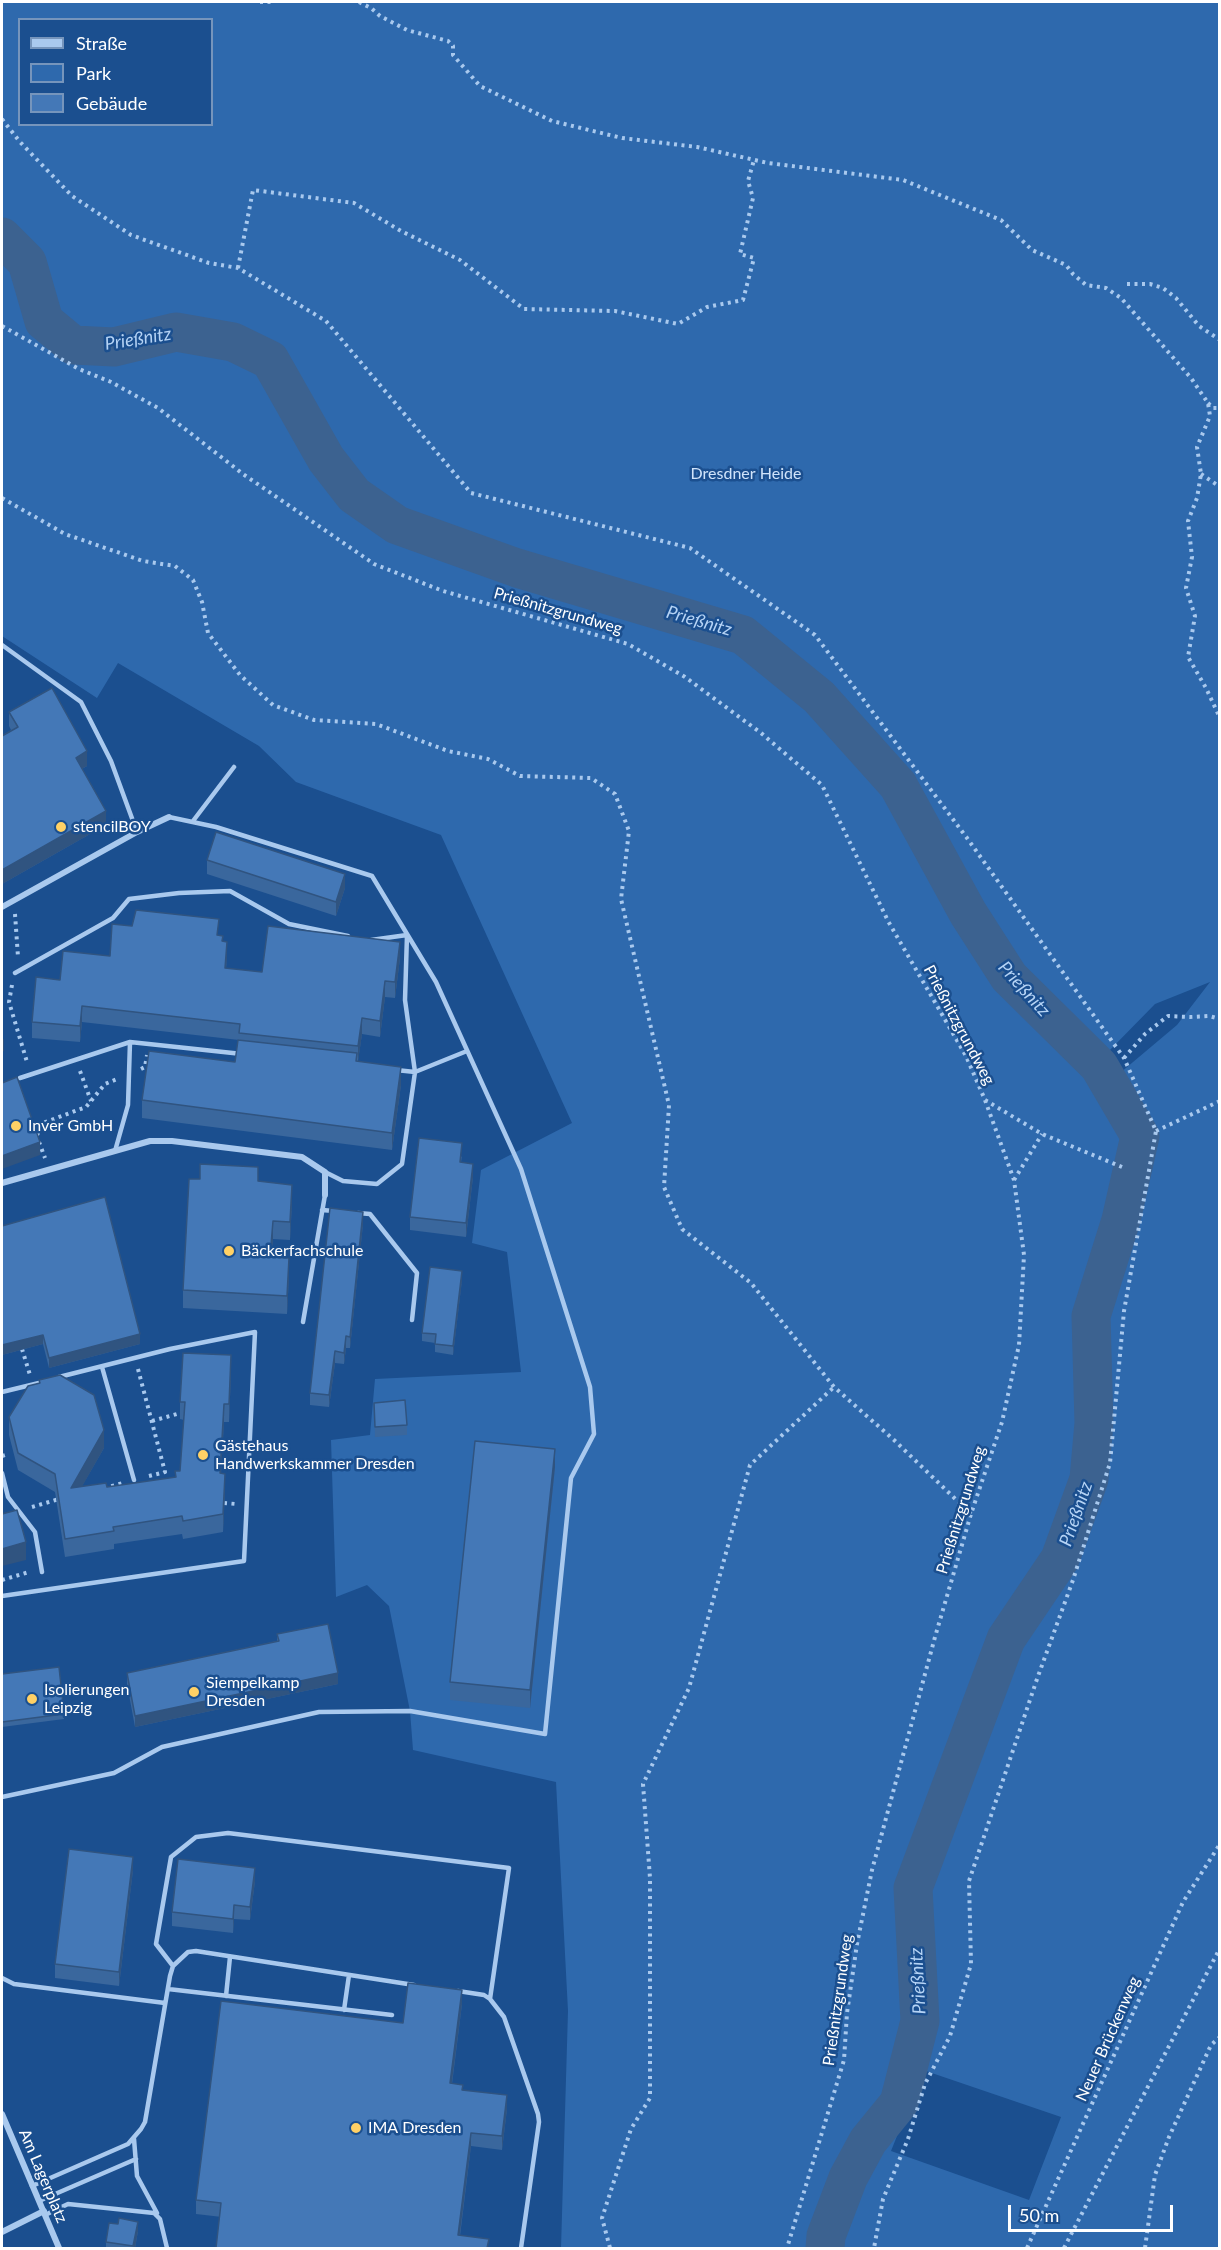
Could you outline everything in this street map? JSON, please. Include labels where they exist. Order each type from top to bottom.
[{"type":"street","points":[[2,907],[137,832],[169,817]]},
{"type":"street","points":[[2,1183],[150,1141],[172,1141],[302,1157],[325,1172],[325,1195]]},
{"type":"street","name":"Am Lagerplatz","points":[[2,2114],[59,2248]]},
{"type":"street","points":[[2,2232],[44,2213]]},
{"type":"lane","points":[[2,645],[81,702],[111,761],[137,832]]},
{"type":"lane","points":[[193,821],[234,767]]},
{"type":"lane","points":[[2,1797],[114,1773],[162,1747],[319,1712],[410,1711],[545,1734],[572,1478],[594,1434],[590,1387],[520,1169],[436,982],[372,876],[193,821],[169,817]]},
{"type":"lane","points":[[15,973],[114,918],[129,899],[179,893],[230,891],[289,924],[357,938]]},
{"type":"lane","points":[[368,940],[407,935]]},
{"type":"lane","points":[[325,1172],[343,1181],[377,1184],[402,1164],[415,1072],[405,1000],[407,935]]},
{"type":"lane","points":[[20,1078],[130,1042],[253,1055]]},
{"type":"lane","points":[[115,1151],[128,1105],[130,1042]]},
{"type":"lane","points":[[392,1070],[415,1072],[467,1051]]},
{"type":"lane","points":[[303,1322],[325,1195]]},
{"type":"lane","points":[[322,1210],[341,1211]]},
{"type":"lane","points":[[351,1212],[370,1214],[417,1273],[412,1320]]},
{"type":"lane","points":[[2,1392],[255,1332],[244,1562],[2,1596]]},
{"type":"lane","points":[[102,1367],[134,1480]]},
{"type":"lane","points":[[2,1473],[8,1497],[35,1532],[42,1571]]},
{"type":"lane","points":[[173,1966],[156,1944],[171,1857],[196,1837],[228,1833],[509,1868],[490,1999]]},
{"type":"lane","points":[[32,2186],[128,2144],[134,2139],[145,2121],[173,1966],[188,1952],[196,1951],[420,1986]]},
{"type":"lane","points":[[226,1996],[230,1957]]},
{"type":"lane","points":[[344,2010],[349,1975]]},
{"type":"lane","points":[[2,1978],[14,1984],[165,2003]]},
{"type":"lane","points":[[168,1989],[392,2015]]},
{"type":"lane","points":[[452,1990],[484,1995],[490,1999],[504,2018],[536,2107],[539,2122],[521,2248]]},
{"type":"lane","points":[[134,2139],[137,2176],[158,2216],[167,2248]]},
{"type":"lane","points":[[39,2201],[136,2159]]},
{"type":"lane","points":[[44,2213],[69,2205],[149,2212],[158,2216]]},
{"type":"path","points":[[260,2],[274,2]]},
{"type":"path","points":[[359,2],[407,30],[448,41],[453,46],[453,55],[480,86],[552,122],[622,138],[697,147],[754,160],[903,180],[1001,220],[1032,250],[1066,265],[1086,285],[1106,288],[1121,298],[1191,378],[1208,403],[1214,408],[1220,408]]},
{"type":"path","points":[[2,119],[20,142],[72,196],[131,235],[209,263],[238,268],[326,321],[471,493],[690,548],[815,635],[967,838],[1124,1058],[1156,1131],[1124,1311],[1110,1464],[1073,1580],[1036,1679],[969,1881],[971,1965],[950,2036],[925,2084],[908,2139],[883,2199],[874,2248]]},
{"type":"path","points":[[238,268],[253,190],[354,203],[400,231],[460,260],[524,309],[615,311],[678,324],[707,307],[743,300],[754,258],[740,254],[753,198],[748,181],[754,160]]},
{"type":"path","points":[[1127,284],[1150,284],[1163,288],[1176,298],[1199,326],[1220,340]]},
{"type":"path","name":"Prießnitzgrundweg","points":[[2,326],[79,369],[111,382],[158,408],[243,474],[374,564],[443,591],[628,644],[685,677],[760,732],[822,784],[888,921],[966,1056],[985,1100],[1014,1180],[1024,1255],[1019,1345],[1002,1422],[971,1514],[935,1637],[872,1870],[850,1990],[844,2060],[787,2248]]},
{"type":"path","points":[[1208,403],[1210,416],[1197,447],[1201,474],[1197,498],[1188,521],[1192,557],[1186,588],[1195,616],[1188,657],[1220,718]]},
{"type":"path","points":[[1201,474],[1220,488]]},
{"type":"path","points":[[2,498],[65,534],[142,561],[175,566],[193,580],[202,602],[208,633],[240,675],[273,705],[314,720],[376,724],[448,751],[488,759],[520,776],[591,778],[615,794],[628,831],[621,899],[669,1105],[664,1187],[682,1229],[751,1283],[834,1387],[894,1440],[971,1514]]},
{"type":"path","points":[[14,900],[18,958],[9,1002],[31,1074]]},
{"type":"path","points":[[1124,1058],[1145,1034],[1168,1016],[1209,1016],[1220,1019]]},
{"type":"path","points":[[49,1170],[36,1134],[43,1123],[86,1107],[105,1084],[145,1067],[149,1044]]},
{"type":"path","points":[[75,1059],[91,1102]]},
{"type":"path","points":[[985,1100],[1042,1134],[1122,1167]]},
{"type":"path","points":[[1156,1131],[1220,1101]]},
{"type":"path","points":[[1014,1180],[1042,1134]]},
{"type":"path","points":[[22,1349],[32,1384]]},
{"type":"path","points":[[135,1359],[168,1483]]},
{"type":"path","points":[[610,2248],[602,2218],[631,2129],[650,2098],[651,1878],[644,1784],[689,1688],[750,1465],[834,1387]]},
{"type":"path","points":[[153,1421],[177,1414]]},
{"type":"path","points":[[2,1456],[9,1454]]},
{"type":"path","points":[[102,1489],[165,1472]]},
{"type":"path","points":[[26,1520],[26,1508],[69,1497]]},
{"type":"path","points":[[2,1580],[42,1571]]},
{"type":"path","name":"Neuer Brückenweg","points":[[1027,2248],[1183,1902],[1220,1845]]},
{"type":"path","points":[[1064,2248],[1220,1948]]},
{"type":"path","points":[[1145,2248],[1155,2175],[1169,2137],[1211,2045],[1220,2037]]},
{"type":"green space","name":"Dresdner Heide","points":[[2,2],[1219,2],[1219,2248],[561,2248],[568,2011],[556,1782],[413,1750],[410,1711],[389,1606],[367,1585],[336,1597],[331,1440],[370,1435],[375,1379],[521,1372],[507,1252],[472,1243],[481,1170],[572,1123],[441,835],[296,782],[259,746],[118,663],[97,698],[2,636]],"holes":[[[1210,982],[1177,1025],[1120,1073],[1109,1051],[1155,1004]],[[920,2069],[1061,2117],[1029,2200],[891,2151]]]},
{"type":"building","points":[[52,688],[87,751],[76,758],[106,811],[2,870],[2,736],[18,727],[9,712]]},
{"type":"building","points":[[216,832],[345,874],[336,902],[207,860]]},
{"type":"building","points":[[136,910],[219,919],[217,935],[223,936],[222,941],[227,942],[225,968],[262,972],[268,926],[400,942],[395,982],[385,981],[380,1021],[362,1018],[358,1046],[239,1033],[240,1024],[82,1006],[80,1026],[32,1022],[36,977],[60,980],[63,951],[110,956],[112,924],[132,926]]},
{"type":"building","points":[[238,1040],[357,1053],[356,1061],[401,1067],[392,1133],[142,1100],[149,1051],[235,1062]]},
{"type":"building","name":"Inver GmbH","points":[[17,1077],[40,1142],[2,1156],[2,1083]]},
{"type":"building","points":[[419,1138],[462,1143],[460,1162],[473,1164],[466,1223],[410,1217]]},
{"type":"building","name":"Bäckerfachschule","points":[[200,1164],[258,1167],[258,1181],[292,1185],[290,1222],[273,1221],[270,1257],[289,1258],[287,1296],[183,1290],[189,1179],[200,1179]]},
{"type":"building","points":[[105,1197],[140,1334],[49,1358],[43,1335],[2,1345],[2,1226]]},
{"type":"building","points":[[330,1208],[363,1212],[350,1337],[346,1336],[344,1353],[335,1351],[329,1395],[310,1393]]},
{"type":"building","points":[[430,1267],[462,1271],[453,1346],[435,1344],[436,1334],[422,1333]]},
{"type":"building","points":[[183,1353],[231,1355],[229,1404],[224,1404],[220,1473],[225,1474],[223,1514],[183,1521],[182,1516],[113,1527],[114,1531],[65,1539],[55,1474],[18,1453],[9,1417],[28,1386],[40,1383],[39,1380],[60,1375],[94,1395],[104,1430],[71,1488],[106,1483],[107,1487],[176,1477],[175,1471],[180,1471],[185,1402],[180,1402]]},
{"type":"building","points":[[405,1400],[407,1425],[375,1427],[374,1403]]},
{"type":"building","points":[[475,1441],[555,1449],[530,1690],[450,1682]]},
{"type":"building","points":[[17,1510],[26,1542],[2,1549],[2,1514]]},
{"type":"building","points":[[328,1624],[338,1673],[135,1716],[127,1673],[279,1641],[277,1634]]},
{"type":"building","name":"Isolierungen Leipzig","points":[[59,1667],[64,1714],[2,1722],[2,1674]]},
{"type":"building","points":[[69,1849],[133,1857],[119,1972],[55,1964]]},
{"type":"building","points":[[178,1859],[255,1868],[250,1907],[234,1905],[233,1919],[172,1912]]},
{"type":"building","name":"IMA Dresden","points":[[408,1983],[462,1990],[450,2083],[463,2085],[462,2090],[507,2095],[502,2136],[471,2133],[458,2235],[489,2239],[487,2248],[216,2248],[221,2203],[196,2200],[221,2001],[403,2023]]},
{"type":"building","points":[[119,2218],[138,2222],[133,2246],[106,2242],[109,2223],[118,2224]]},
{"type":"waterway","name":"Prießnitz","points":[[2,237],[27,262],[44,321],[73,345],[114,347],[176,332],[233,342],[270,360],[326,459],[354,495],[397,525],[517,568],[743,635],[819,697],[898,785],[968,913],[1009,977],[1099,1066],[1140,1136],[1121,1220],[1091,1316],[1094,1423],[1089,1479],[1060,1559],[1006,1639],[913,1888],[920,2021],[899,2103],[868,2141],[848,2178],[826,2236],[825,2248]]},
{"type":"place","name":"stencilBOY","points":[[61,827]]},
{"type":"place","name":"Inver GmbH","points":[[16,1126]]},
{"type":"place","name":"Bäckerfachschule","points":[[229,1251]]},
{"type":"place","name":"Gästehaus Handwerkskammer Dresden","points":[[203,1455]]},
{"type":"place","name":"Siempelkamp Dresden","points":[[194,1692]]},
{"type":"place","name":"Isolierungen Leipzig","points":[[32,1699]]},
{"type":"place","name":"IMA Dresden","points":[[356,2128]]}]
